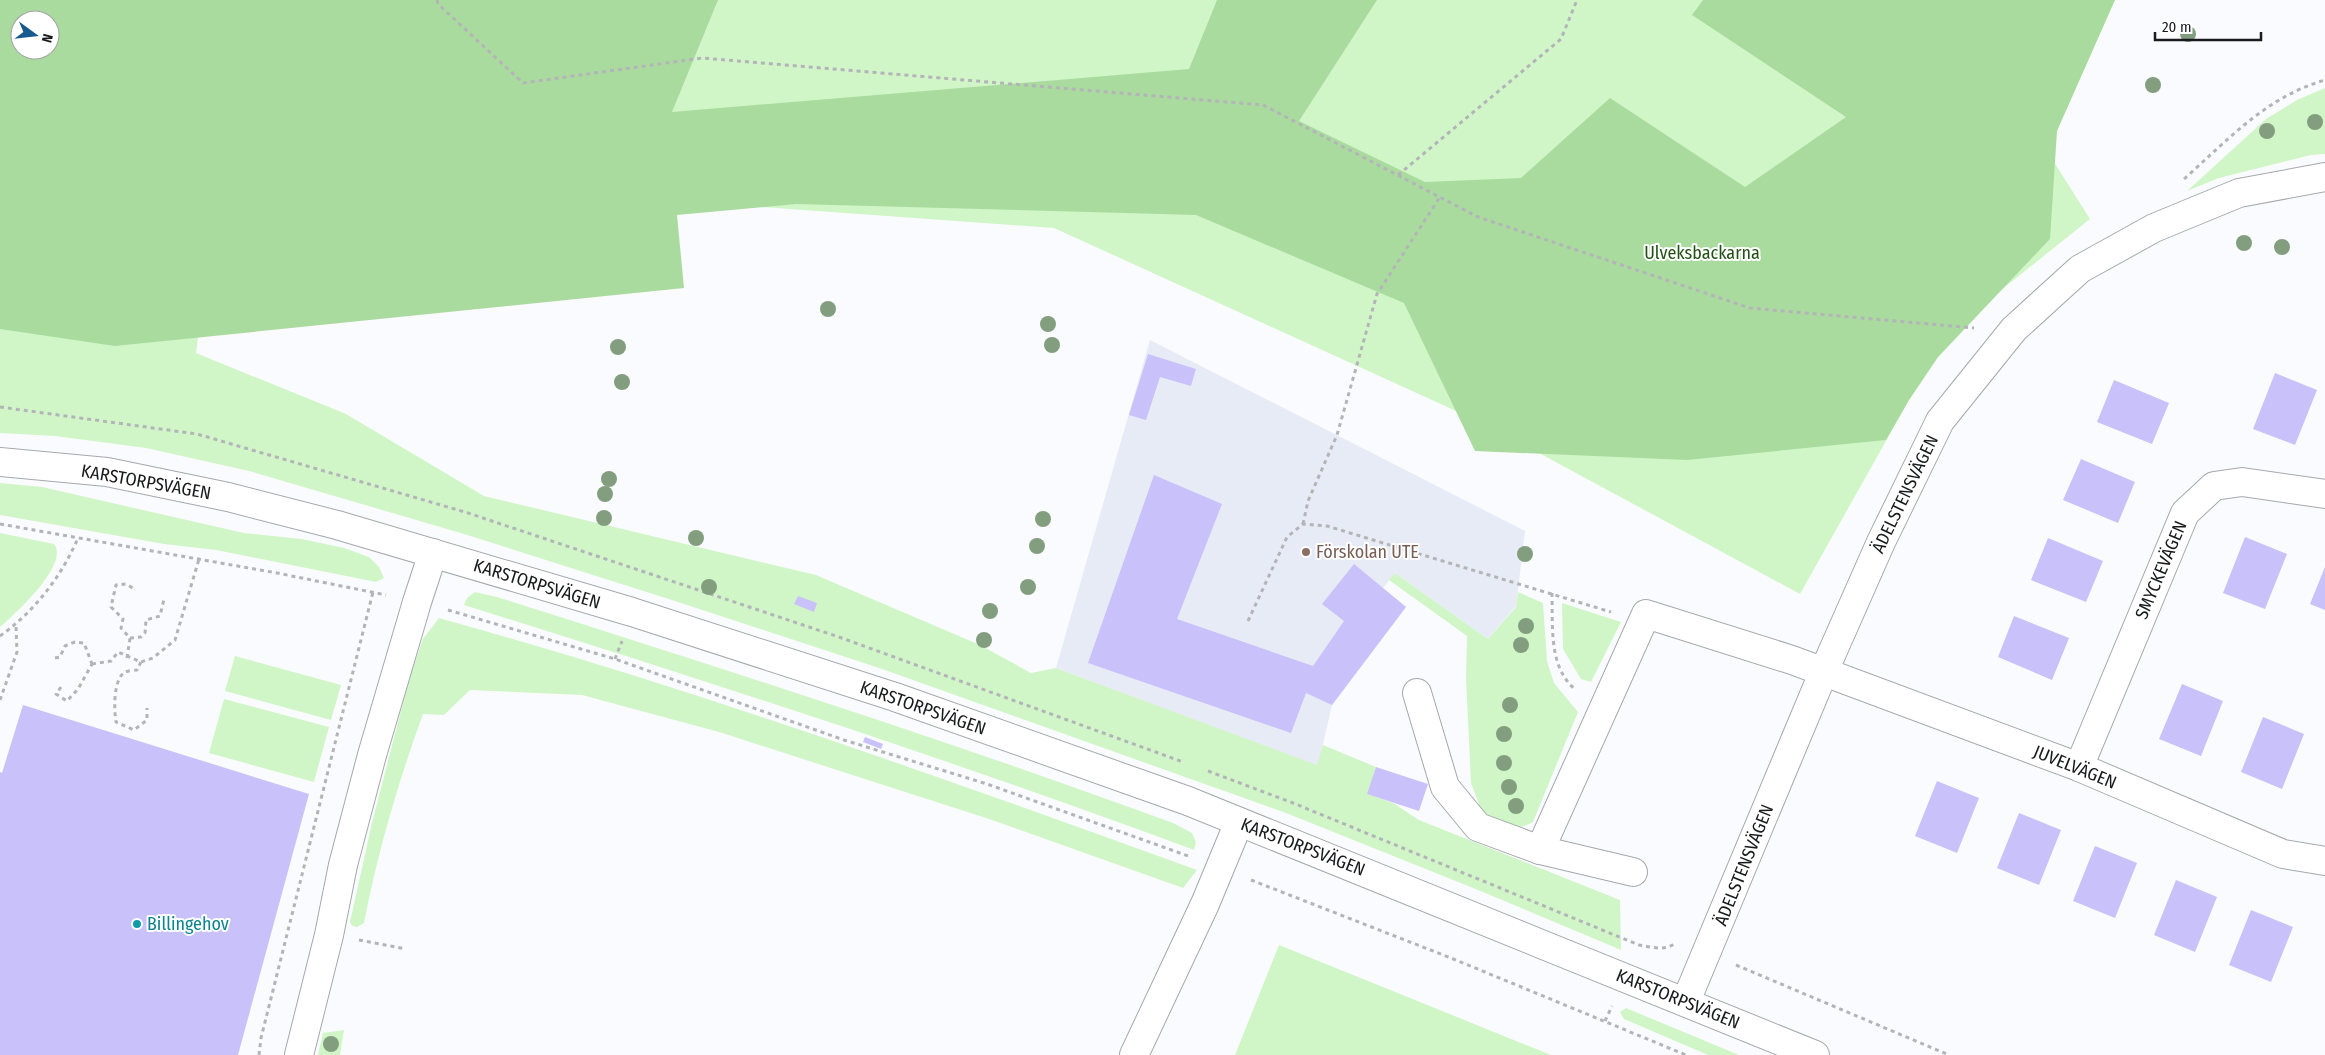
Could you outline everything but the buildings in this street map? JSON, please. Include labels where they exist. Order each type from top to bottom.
[{"type":"street","name":"ÄDELSTENSVÄGEN","points":[[1686,1001],[1824,671],[1881,542],[1940,421],[2014,329],[2080,269],[2154,228],[2239,193],[2325,177]]},
{"type":"street","name":"KARSTORPSVÄGEN","points":[[0,462],[107,472],[228,497],[336,524],[632,612],[895,697],[1188,801],[1686,1001],[1815,1055]]},
{"type":"street","name":"SMYCKEVÄGEN","points":[[2079,767],[2185,513],[2214,486],[2242,482],[2325,494]]},
{"type":"street","points":[[299,1055],[329,935],[343,865],[417,602],[433,553]]},
{"type":"street","name":"JUVELVÄGEN","points":[[1643,622],[1646,614],[1824,671],[2079,767],[2283,854],[2325,861]]},
{"type":"street","points":[[1540,850],[1643,622]]},
{"type":"street","points":[[1417,693],[1445,786],[1478,827],[1540,850],[1632,872]]},
{"type":"street","points":[[1134,1055],[1205,904],[1240,822]]},
{"type":"path","points":[[437,0],[438,4],[523,82],[702,58],[1263,105],[1478,217],[1750,308],[1975,328],[1969,336]]},
{"type":"path","points":[[1398,175],[1561,39],[1577,0]]},
{"type":"path","points":[[2176,184],[2263,108],[2306,85],[2325,80]]},
{"type":"path","points":[[1248,621],[1287,537],[1303,524],[1308,502],[1337,435],[1377,294],[1440,197]]},
{"type":"path","points":[[0,407],[197,434],[465,512],[839,637],[1191,765]]},
{"type":"path","points":[[0,524],[373,592],[417,602],[615,659],[844,740],[988,784],[1220,867],[1686,1055]]},
{"type":"path","points":[[1303,524],[1328,526],[1643,622]]},
{"type":"path","points":[[0,636],[16,624],[46,593],[67,563],[78,538]]},
{"type":"path","points":[[92,664],[111,661],[118,652],[127,658],[141,662],[153,658],[175,640],[199,559]]},
{"type":"path","points":[[130,638],[121,628],[124,620],[111,607],[116,584],[126,584],[136,590]]},
{"type":"path","points":[[259,1055],[261,1038],[373,592]]},
{"type":"path","points":[[1552,593],[1554,651],[1567,683],[1603,711]]},
{"type":"path","points":[[130,638],[141,637],[145,633],[146,620],[160,616],[164,599]]},
{"type":"path","points":[[0,700],[17,652],[16,624]]},
{"type":"path","points":[[127,658],[130,638]]},
{"type":"path","points":[[55,658],[60,657],[65,646],[75,642],[84,643],[92,664]]},
{"type":"path","points":[[141,662],[137,670],[124,673],[119,680],[114,708],[116,722],[134,730],[147,720],[147,708]]},
{"type":"path","points":[[61,687],[56,694],[67,701],[78,689],[92,664]]},
{"type":"path","points":[[1200,768],[1302,807],[1639,945],[1657,948],[1669,947],[1681,939],[1774,982],[1949,1055]]},
{"type":"path","points":[[1605,1021],[1613,1003]]},
{"type":"shaded area","name":"Förskolan UTE","points":[[1150,340],[1525,531],[1516,606],[1488,639],[1395,573],[1383,588],[1406,607],[1332,705],[1318,766],[1056,668]]},
{"type":"green space","name":"Ulveksbackarna","points":[[0,0],[1984,0],[2009,91],[2090,219],[2000,291],[1938,357],[1909,400],[1800,594],[1489,426],[1054,228],[719,204],[201,313],[196,353],[346,414],[484,496],[816,575],[980,645],[1031,673],[1056,668],[1317,765],[1323,745],[1376,767],[1368,794],[1393,803],[1419,820],[1620,900],[1621,950],[1286,813],[882,669],[678,602],[464,534],[249,471],[146,448],[55,436],[0,433]]},
{"type":"green space","name":"Ulveksbackarna","points":[[0,0],[718,0],[672,112],[1189,69],[1217,0],[1377,0],[1299,121],[1425,182],[1521,178],[1610,98],[1745,187],[1846,117],[1692,15],[1703,0],[2115,0],[2057,131],[2050,239],[1938,357],[1909,400],[1886,440],[1687,460],[1475,451],[1404,303],[1196,215],[796,204],[677,215],[684,288],[115,346],[0,329]]},
{"type":"green space","points":[[2325,88],[2325,154],[2311,155],[2219,178],[2187,191],[2266,119],[2297,100]]},
{"type":"green space","points":[[0,483],[42,487],[244,533],[302,539],[344,548],[369,557],[379,567],[384,578],[376,582],[216,550],[164,544],[0,515]]},
{"type":"green space","points":[[0,533],[54,544],[57,553],[48,576],[39,588],[0,627]]},
{"type":"green space","points":[[1395,573],[1488,639],[1516,607],[1518,592],[1543,603],[1547,661],[1554,683],[1578,712],[1533,822],[1513,827],[1502,825],[1483,815],[1471,783],[1466,678],[1467,636],[1389,580]]},
{"type":"green space","points":[[475,592],[497,597],[921,734],[1173,823],[1192,833],[1196,842],[1194,850],[922,753],[464,605],[467,598]]},
{"type":"green space","points":[[1562,603],[1621,622],[1591,682],[1581,679],[1563,649]]},
{"type":"green space","points":[[439,618],[535,645],[820,736],[1197,870],[1183,888],[989,819],[719,732],[582,695],[470,690],[444,715],[423,714],[389,817],[364,923],[357,927],[352,926],[350,922],[372,823],[410,676],[423,639]]},
{"type":"green space","points":[[235,656],[341,685],[331,720],[225,691]]},
{"type":"green space","points":[[224,699],[329,727],[314,782],[209,753]]},
{"type":"green space","points":[[1279,945],[1551,1055],[1235,1055]]},
{"type":"green space","points":[[1626,1008],[1739,1055],[1708,1055],[1624,1019],[1620,1012]]},
{"type":"green space","points":[[344,1030],[340,1055],[318,1055],[323,1033]]},
{"type":"place","name":"Förskolan UTE","points":[[1306,552]]},
{"type":"place","name":"Billingehov","points":[[137,924]]}]
